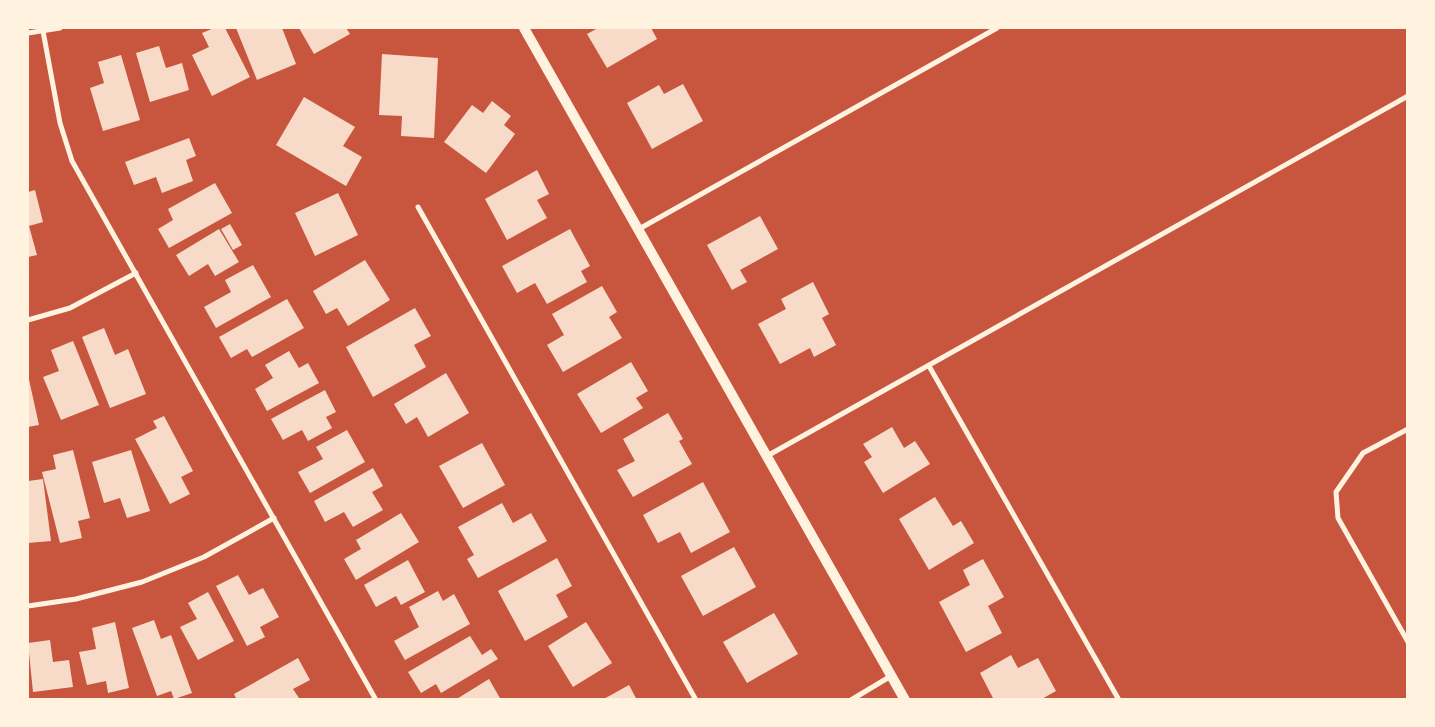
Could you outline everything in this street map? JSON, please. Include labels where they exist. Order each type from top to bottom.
[{"type":"main road","points":[[524,28],[905,700]]},
{"type":"street","points":[[28,33],[60,28]]},
{"type":"street","points":[[639,229],[997,28]]},
{"type":"street","points":[[43,31],[60,123],[72,161],[376,700]]},
{"type":"street","points":[[767,456],[1408,96]]},
{"type":"street","points":[[418,207],[696,700]]},
{"type":"street","points":[[28,320],[70,308],[136,273]]},
{"type":"street","points":[[929,366],[1119,700]]},
{"type":"street","points":[[1408,428],[1363,453],[1336,492],[1338,518],[1408,642]]},
{"type":"street","points":[[28,606],[76,599],[142,582],[204,557],[274,518]]},
{"type":"street","points":[[851,700],[891,676]]},
{"type":"building","points":[[214,28],[225,28],[250,77],[212,96],[192,55],[209,47],[202,33]]},
{"type":"building","points":[[236,28],[282,28],[296,64],[257,80]]},
{"type":"building","points":[[299,28],[346,28],[350,34],[314,54]]},
{"type":"building","points":[[598,28],[651,28],[657,39],[607,68],[587,34]]},
{"type":"building","points":[[159,46],[166,68],[182,63],[189,90],[150,102],[136,53]]},
{"type":"building","points":[[382,54],[438,58],[434,138],[401,136],[402,116],[379,115]]},
{"type":"building","points":[[121,55],[140,120],[103,131],[90,88],[104,83],[98,62]]},
{"type":"building","points":[[683,84],[703,121],[652,149],[627,103],[659,85],[664,94]]},
{"type":"building","points":[[304,97],[355,127],[343,146],[362,157],[346,186],[276,145]]},
{"type":"building","points":[[492,101],[511,116],[504,125],[515,134],[486,173],[444,142],[472,105],[483,113]]},
{"type":"building","points":[[189,138],[196,156],[186,160],[193,181],[162,193],[156,177],[134,185],[125,162]]},
{"type":"building","points":[[537,170],[549,194],[537,200],[547,218],[507,240],[485,199]]},
{"type":"building","points":[[215,183],[232,213],[169,248],[158,229],[173,220],[168,209]]},
{"type":"building","points":[[35,190],[43,222],[29,226],[37,255],[28,257],[28,192]]},
{"type":"building","points":[[338,193],[358,235],[315,256],[295,213]]},
{"type":"building","points":[[760,216],[778,249],[740,270],[747,282],[732,290],[707,245]]},
{"type":"building","points":[[230,224],[242,245],[233,250],[221,229]]},
{"type":"building","points":[[219,229],[239,262],[215,276],[208,264],[189,276],[176,255]]},
{"type":"building","points":[[570,229],[590,266],[581,271],[587,282],[547,304],[535,283],[517,293],[502,266]]},
{"type":"building","points":[[365,260],[390,300],[348,326],[337,308],[326,314],[313,291]]},
{"type":"building","points":[[253,265],[271,297],[216,328],[204,307],[231,292],[225,280]]},
{"type":"building","points":[[813,282],[829,314],[822,318],[836,345],[814,357],[810,348],[780,364],[758,324],[786,309],[781,299]]},
{"type":"building","points":[[602,286],[617,312],[609,317],[622,338],[563,372],[547,345],[564,335],[552,314]]},
{"type":"building","points":[[287,299],[304,328],[252,357],[247,349],[231,358],[219,337]]},
{"type":"building","points":[[415,308],[431,336],[414,345],[426,367],[373,397],[346,347]]},
{"type":"building","points":[[104,328],[115,355],[128,349],[146,394],[110,408],[82,337]]},
{"type":"building","points":[[73,341],[99,405],[61,420],[43,377],[59,371],[51,350]]},
{"type":"building","points":[[289,351],[299,368],[308,363],[319,383],[267,411],[255,389],[273,378],[265,365]]},
{"type":"building","points":[[631,362],[648,391],[636,398],[643,408],[601,433],[577,394]]},
{"type":"building","points":[[446,373],[469,413],[428,437],[417,417],[406,424],[394,404]]},
{"type":"building","points":[[28,375],[39,425],[28,427]]},
{"type":"building","points":[[325,390],[336,412],[326,417],[332,428],[308,441],[302,430],[283,440],[271,419]]},
{"type":"building","points":[[668,413],[683,439],[679,441],[692,464],[633,497],[617,470],[635,461],[623,439]]},
{"type":"building","points":[[164,416],[193,471],[181,477],[190,494],[170,504],[135,439],[157,428],[153,421]]},
{"type":"building","points":[[892,427],[904,448],[915,441],[930,464],[883,493],[864,462],[872,457],[863,444]]},
{"type":"building","points":[[347,430],[365,462],[310,493],[298,472],[323,459],[316,447]]},
{"type":"building","points":[[482,443],[505,485],[463,508],[439,466]]},
{"type":"building","points":[[73,450],[90,518],[78,521],[82,538],[60,543],[42,472],[56,469],[53,455]]},
{"type":"building","points":[[131,450],[150,511],[127,518],[120,498],[104,503],[92,462]]},
{"type":"building","points":[[373,468],[383,486],[372,492],[383,510],[353,527],[344,512],[325,522],[314,501]]},
{"type":"building","points":[[43,479],[51,541],[28,543],[28,481]]},
{"type":"building","points":[[703,482],[730,532],[691,553],[680,532],[658,543],[643,515]]},
{"type":"building","points":[[935,497],[953,526],[961,521],[974,543],[929,570],[899,519]]},
{"type":"building","points":[[502,503],[513,523],[531,513],[547,541],[478,578],[467,559],[474,555],[458,527]]},
{"type":"building","points":[[401,513],[419,542],[356,580],[344,559],[361,549],[356,540]]},
{"type":"building","points":[[734,547],[756,587],[703,616],[681,576]]},
{"type":"building","points":[[557,558],[572,586],[556,595],[568,617],[525,641],[498,591]]},
{"type":"building","points":[[983,559],[1004,597],[988,606],[1002,633],[966,652],[939,602],[970,585],[963,570]]},
{"type":"building","points":[[408,560],[425,592],[401,605],[396,596],[376,607],[364,585]]},
{"type":"building","points":[[238,575],[249,595],[263,588],[279,617],[260,627],[265,637],[247,646],[216,586]]},
{"type":"building","points":[[438,591],[443,601],[454,594],[470,624],[405,660],[394,641],[419,627],[409,607]]},
{"type":"building","points":[[208,592],[234,641],[198,660],[180,627],[197,619],[188,603]]},
{"type":"building","points":[[774,613],[798,654],[747,683],[723,642]]},
{"type":"building","points":[[154,620],[161,639],[171,635],[192,693],[174,699],[171,691],[157,696],[132,628]]},
{"type":"building","points":[[115,622],[129,688],[108,693],[106,681],[87,685],[79,652],[96,649],[92,628]]},
{"type":"building","points":[[586,622],[612,663],[573,687],[548,646]]},
{"type":"building","points":[[470,636],[482,655],[491,649],[498,659],[441,693],[436,684],[421,693],[408,672]]},
{"type":"building","points":[[50,640],[53,662],[69,660],[73,687],[33,692],[28,643]]},
{"type":"building","points":[[1011,655],[1018,668],[1038,658],[1056,691],[1040,700],[994,700],[980,673]]},
{"type":"building","points":[[298,658],[310,680],[293,689],[299,698],[296,700],[237,700],[234,694]]},
{"type":"building","points":[[489,679],[501,700],[455,700]]},
{"type":"building","points":[[629,685],[637,700],[602,700]]}]
